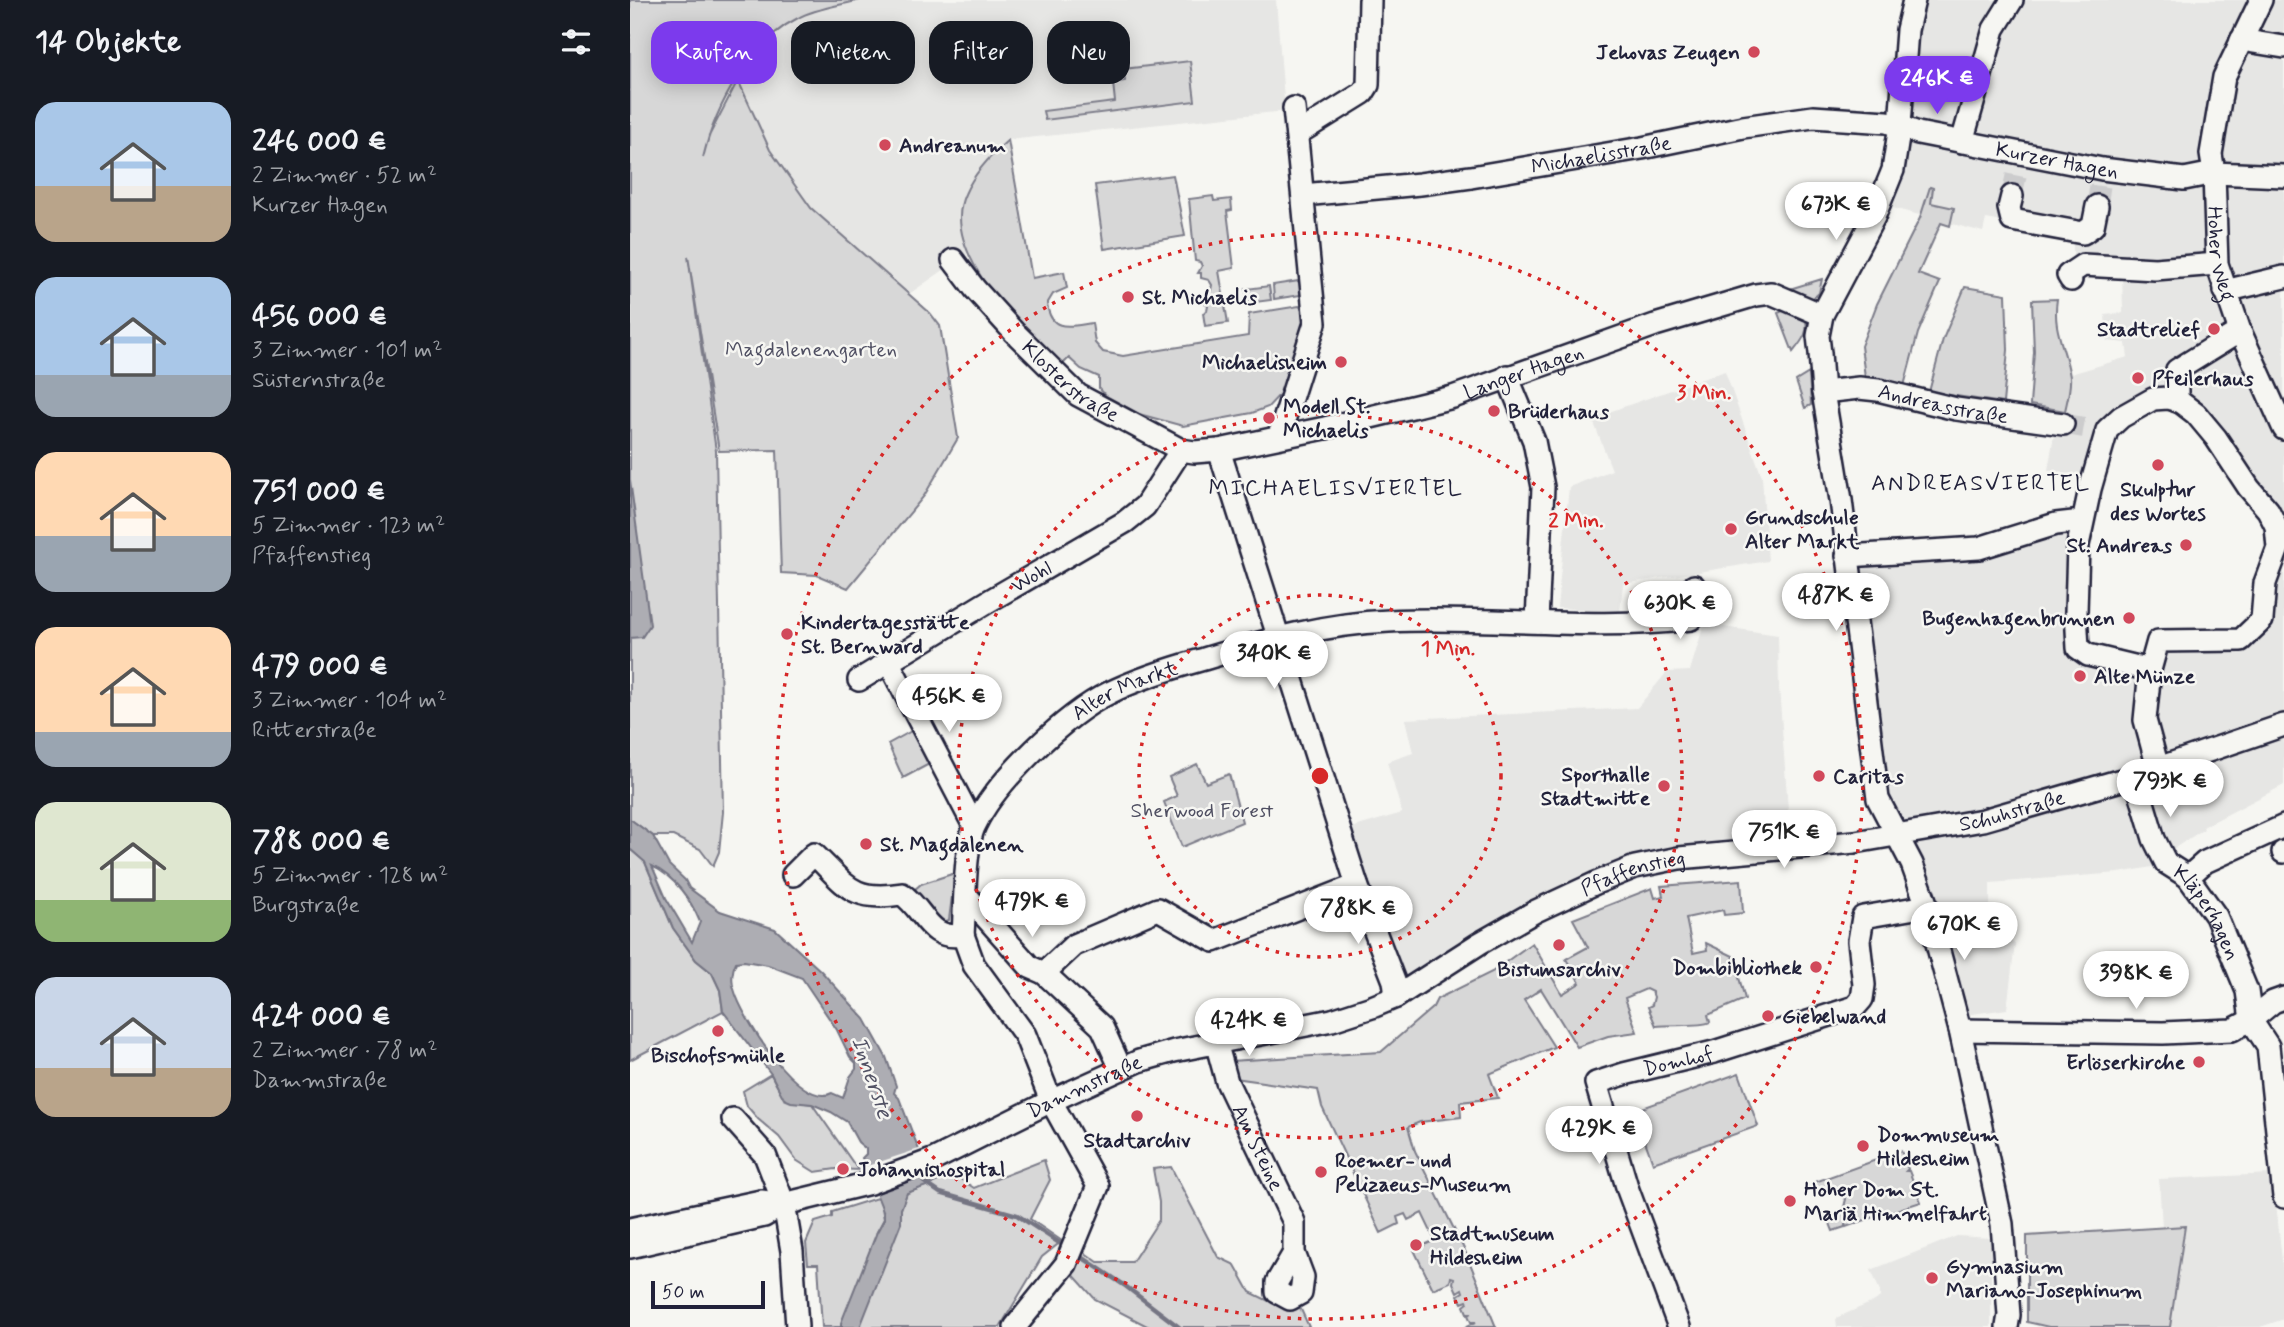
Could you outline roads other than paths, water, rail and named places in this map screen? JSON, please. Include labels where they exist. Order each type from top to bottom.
[{"type":"street","points":[[1297,134],[1363,93],[1368,85],[1370,0]]},
{"type":"street","points":[[1914,0],[1907,30],[1895,162],[1885,194],[1822,315],[1818,336],[1823,392],[1832,438],[1878,799],[1912,863],[1927,906],[1960,1030],[2002,1224],[2007,1327]]},
{"type":"street","points":[[1962,142],[1994,29],[2012,0]]},
{"type":"street","name":"Hoher Weg","points":[[2261,0],[2224,77],[2211,154],[2217,264],[2240,331],[2284,429]]},
{"type":"street","points":[[2241,40],[2284,47]]},
{"type":"street","points":[[1279,436],[1315,323],[1294,108]]},
{"type":"street","name":"Michaelisstraße","points":[[1303,195],[1485,175],[1785,120],[1813,117],[1900,125]]},
{"type":"street","name":"Kurzer Hagen","points":[[1900,125],[1918,133],[1962,142],[2019,163],[2100,187],[2184,179],[2214,173],[2284,176]]},
{"type":"street","points":[[2011,196],[2009,208],[2012,220],[2082,233],[2093,226],[2100,187]]},
{"type":"street","points":[[2082,233],[2077,273],[2217,264]]},
{"type":"street","name":"Klosterstraße","points":[[953,260],[1014,332],[1077,395],[1181,450],[1219,450]]},
{"type":"street","points":[[2225,291],[2284,277]]},
{"type":"street","name":"Langer Hagen","points":[[1219,450],[1453,397],[1655,325],[1756,295],[1771,293],[1822,315]]},
{"type":"street","points":[[2177,401],[2176,370],[2240,331]]},
{"type":"street","points":[[1507,376],[1534,441],[1543,487],[1537,622]]},
{"type":"street","name":"Andreasstraße","points":[[1823,392],[1858,388],[1878,390],[1956,409],[2061,424]]},
{"type":"street","points":[[2150,670],[2088,655],[2078,648],[2078,545],[2097,429],[2153,399],[2168,398],[2196,414],[2216,438],[2249,488],[2268,510],[2276,526],[2278,548],[2266,583],[2262,620],[2241,640],[2158,641],[2150,670],[2145,720],[2158,768]]},
{"type":"street","name":"Wohl","points":[[859,680],[1125,522],[1145,506],[1181,450]]},
{"type":"street","points":[[1219,450],[1357,885],[1394,981],[1396,997]]},
{"type":"street","points":[[1847,556],[1979,548],[2056,524],[2082,521]]},
{"type":"street","name":"Alter Markt","points":[[963,935],[967,866],[974,826],[988,803],[1017,768],[1060,726],[1108,693],[1164,671],[1279,636],[1339,624],[1391,621],[1621,623],[1690,619],[1694,586]]},
{"type":"street","points":[[888,661],[974,826]]},
{"type":"street","name":"Schuhstraße","points":[[1897,836],[1983,820],[2135,776],[2284,724]]},
{"type":"street","name":"Kläperhagen","points":[[2135,776],[2154,839],[2166,863],[2188,877],[2216,916],[2247,991],[2250,1020]]},
{"type":"street","points":[[2188,877],[2205,862],[2284,826]]},
{"type":"street","name":"Pfaffenstieg","points":[[1396,997],[1497,933],[1596,883],[1635,867],[1679,858],[1897,836]]},
{"type":"street","points":[[793,875],[814,854],[852,891],[881,897],[902,894],[940,934],[950,937],[963,935],[974,965],[1025,1035],[1051,1101],[1098,1186],[1066,1264],[1015,1327]]},
{"type":"street","points":[[1044,973],[1074,945],[1158,909],[1214,941],[1357,885]]},
{"type":"street","points":[[966,895],[1030,967],[1044,973],[1102,1027],[1121,1069]]},
{"type":"street","name":"Domhof","points":[[1679,1327],[1628,1190],[1596,1083],[1714,1052],[1855,1007],[1863,999],[1859,941],[1863,917],[1927,906]]},
{"type":"street","name":"Dammstraße","points":[[630,1247],[764,1216],[784,1205],[870,1183],[928,1162],[1139,1061],[1216,1042],[1332,1020],[1396,997]]},
{"type":"street","points":[[1960,1030],[2163,1033],[2231,1030],[2250,1020],[2273,1002],[2284,999]]},
{"type":"street","points":[[2250,1020],[2268,1046],[2284,1197]]},
{"type":"street","name":"Am Steine","points":[[1216,1042],[1227,1082],[1294,1222],[1294,1253]]},
{"type":"street","points":[[733,1119],[765,1155],[784,1205],[792,1251],[797,1327]]},
{"type":"street","name":"Dammstraße","points":[[630,1230],[761,1200],[784,1205]]},
{"type":"water","points":[[630,480],[650,625],[642,637],[630,638]]},
{"type":"water","name":"Innerste","points":[[630,819],[653,836],[669,865],[685,880],[689,888],[720,911],[775,929],[821,971],[865,1019],[886,1057],[896,1086],[894,1093],[899,1098],[932,1184],[907,1193],[901,1209],[901,1223],[860,1327],[841,1327],[841,1323],[884,1219],[862,1158],[866,1149],[858,1142],[847,1122],[831,1112],[812,1104],[784,1099],[771,1074],[723,1011],[720,990],[712,973],[696,960],[673,928],[645,862],[630,849]],"holes":[[[652,866],[674,882],[687,897],[696,914],[700,922],[692,942],[666,898]],[[736,962],[768,965],[802,978],[856,1063],[843,1098],[832,1093],[819,1095],[804,1088],[773,1058],[748,1019],[734,989],[732,979]]]},
{"type":"waterway","points":[[924,1182],[940,1193],[1017,1215],[1067,1248]]},
{"type":"waterway","points":[[1077,1254],[1124,1285],[1179,1327]]},
{"type":"tunnel","points":[[2012,196],[2017,171]]},
{"type":"tunnel","points":[[2097,206],[2100,186]]},
{"type":"tunnel","points":[[2063,424],[2088,428]]},
{"type":"place","name":"Jehovas Zeugen","points":[[1754,52]]},
{"type":"place","name":"Andreanum","points":[[885,145]]},
{"type":"place","name":"St. Michaelis","points":[[1128,297]]},
{"type":"place","name":"Stadtrelief","points":[[2214,329]]},
{"type":"place","name":"Michaelisheim","points":[[1341,362]]},
{"type":"place","name":"Pfeilerhaus","points":[[2138,378]]},
{"type":"place","name":"Brüderhaus","points":[[1494,411]]},
{"type":"place","name":"Modell St. Michaelis","points":[[1269,418]]},
{"type":"place","name":"Skulptur des Wortes","points":[[2158,465]]},
{"type":"place","name":"Grundschule Alter Markt","points":[[1731,529]]},
{"type":"place","name":"St. Andreas","points":[[2186,545]]},
{"type":"place","name":"Bugenhagenbrunnen","points":[[2129,618]]},
{"type":"place","name":"Kindertagesstätte St. Bernward","points":[[787,634]]},
{"type":"place","name":"Alte Münze","points":[[2080,676]]},
{"type":"place","name":"Caritas","points":[[1819,776]]},
{"type":"place","name":"Sporthalle Stadtmitte","points":[[1664,786]]},
{"type":"place","name":"St. Magdalenen","points":[[866,844]]},
{"type":"place","name":"Bistumsarchiv","points":[[1559,945]]},
{"type":"place","name":"Dombibliothek","points":[[1816,967]]},
{"type":"place","name":"Giebelwand","points":[[1768,1016]]},
{"type":"place","name":"Bischofsmühle","points":[[718,1031]]},
{"type":"place","name":"Erlöserkirche","points":[[2199,1062]]},
{"type":"place","name":"Stadtarchiv","points":[[1137,1116]]},
{"type":"place","name":"Dommuseum Hildesheim","points":[[1863,1146]]},
{"type":"place","name":"Johannishospital","points":[[843,1169]]},
{"type":"place","name":"Roemer- und Pelizaeus-Museum","points":[[1321,1172]]},
{"type":"place","name":"Hoher Dom St. Mariä Himmelfahrt","points":[[1790,1201]]},
{"type":"place","name":"Stadtmuseum Hildesheim","points":[[1416,1245]]},
{"type":"place","name":"Gymnasium Mariano-Josephinum","points":[[1932,1278]]},
{"type":"district","name":"ANDREASVIERTEL","points":[[1981,482]]},
{"type":"district","name":"MICHAELISVIERTEL","points":[[1336,487]]},
{"type":"park label","name":"Magdalenengarten","points":[[811,349]]},
{"type":"park label","name":"Sherwood Forest","points":[[1202,810]]}]
